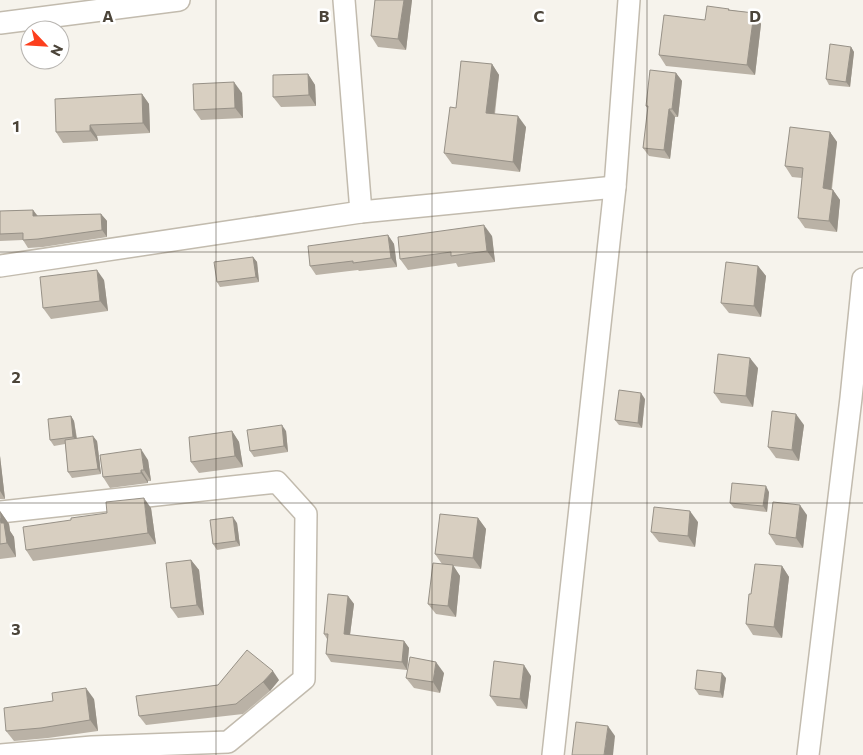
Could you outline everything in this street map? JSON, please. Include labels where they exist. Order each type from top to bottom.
[{"type":"street","points":[[0,23],[179,0]]},
{"type":"street","points":[[344,0],[360,212]]},
{"type":"street","points":[[553,755],[615,187],[629,0]]},
{"type":"street","points":[[0,266],[360,212],[615,187]]},
{"type":"street","points":[[808,755],[857,398],[863,279]]},
{"type":"street","points":[[0,512],[277,482],[306,514],[304,679],[228,742],[92,747],[0,755]]},
{"type":"building","points":[[375,0],[404,0],[398,39],[371,36]]},
{"type":"building","points":[[707,6],[754,13],[747,65],[659,55],[664,15],[705,20]]},
{"type":"building","points":[[830,44],[851,47],[846,82],[826,79]]},
{"type":"building","points":[[461,61],[492,64],[486,113],[518,116],[513,162],[444,153],[450,107],[456,108]]},
{"type":"building","points":[[650,70],[676,73],[672,109],[669,109],[664,150],[643,148]]},
{"type":"building","points":[[308,74],[309,95],[273,97],[273,75]]},
{"type":"building","points":[[234,82],[235,108],[194,110],[193,84]]},
{"type":"building","points":[[142,94],[143,123],[90,125],[90,131],[56,132],[55,99]]},
{"type":"building","points":[[790,127],[830,132],[823,188],[833,190],[829,221],[798,218],[803,168],[785,166]]},
{"type":"building","points":[[33,210],[33,216],[101,214],[102,230],[23,240],[23,233],[0,234],[0,211]]},
{"type":"building","points":[[484,225],[487,251],[451,256],[451,252],[400,259],[398,237]]},
{"type":"building","points":[[388,235],[391,258],[310,266],[308,246]]},
{"type":"building","points":[[253,257],[256,277],[217,282],[214,262]]},
{"type":"building","points":[[726,262],[758,266],[754,306],[721,303]]},
{"type":"building","points":[[97,270],[100,301],[43,308],[40,277]]},
{"type":"building","points":[[718,354],[750,358],[746,396],[714,393]]},
{"type":"building","points":[[619,390],[641,393],[638,423],[615,420]]},
{"type":"building","points":[[772,411],[796,414],[792,450],[768,447]]},
{"type":"building","points":[[71,416],[73,437],[50,440],[48,419]]},
{"type":"building","points":[[282,425],[284,446],[250,451],[247,430]]},
{"type":"building","points":[[232,431],[235,456],[191,462],[189,437]]},
{"type":"building","points":[[93,436],[98,469],[68,472],[65,440]]},
{"type":"building","points":[[141,449],[144,470],[141,470],[141,473],[103,477],[100,455]]},
{"type":"building","points":[[732,483],[766,486],[763,506],[730,503]]},
{"type":"building","points":[[144,498],[148,533],[26,550],[23,527],[107,513],[106,502]]},
{"type":"building","points":[[773,502],[800,505],[796,538],[769,534]]},
{"type":"building","points":[[654,507],[690,511],[688,536],[651,532]]},
{"type":"building","points":[[440,514],[478,518],[473,558],[435,554]]},
{"type":"building","points":[[233,517],[236,541],[213,544],[210,520]]},
{"type":"building","points":[[0,518],[1,523],[4,523],[7,543],[0,544]]},
{"type":"building","points":[[191,560],[197,605],[171,608],[166,563]]},
{"type":"building","points":[[433,563],[453,565],[448,606],[428,604]]},
{"type":"building","points":[[755,564],[782,566],[774,627],[746,624]]},
{"type":"building","points":[[328,594],[348,596],[344,634],[404,641],[402,662],[326,654],[328,634],[324,634]]},
{"type":"building","points":[[247,650],[273,671],[263,682],[236,704],[139,716],[136,696],[218,685]]},
{"type":"building","points":[[410,657],[436,662],[433,682],[406,678]]},
{"type":"building","points":[[494,661],[524,665],[520,699],[490,696]]},
{"type":"building","points":[[697,670],[722,673],[720,692],[695,689]]},
{"type":"building","points":[[86,688],[90,720],[41,728],[6,731],[4,708],[53,701],[52,693]]},
{"type":"building","points":[[576,722],[608,726],[604,755],[572,755]]}]
